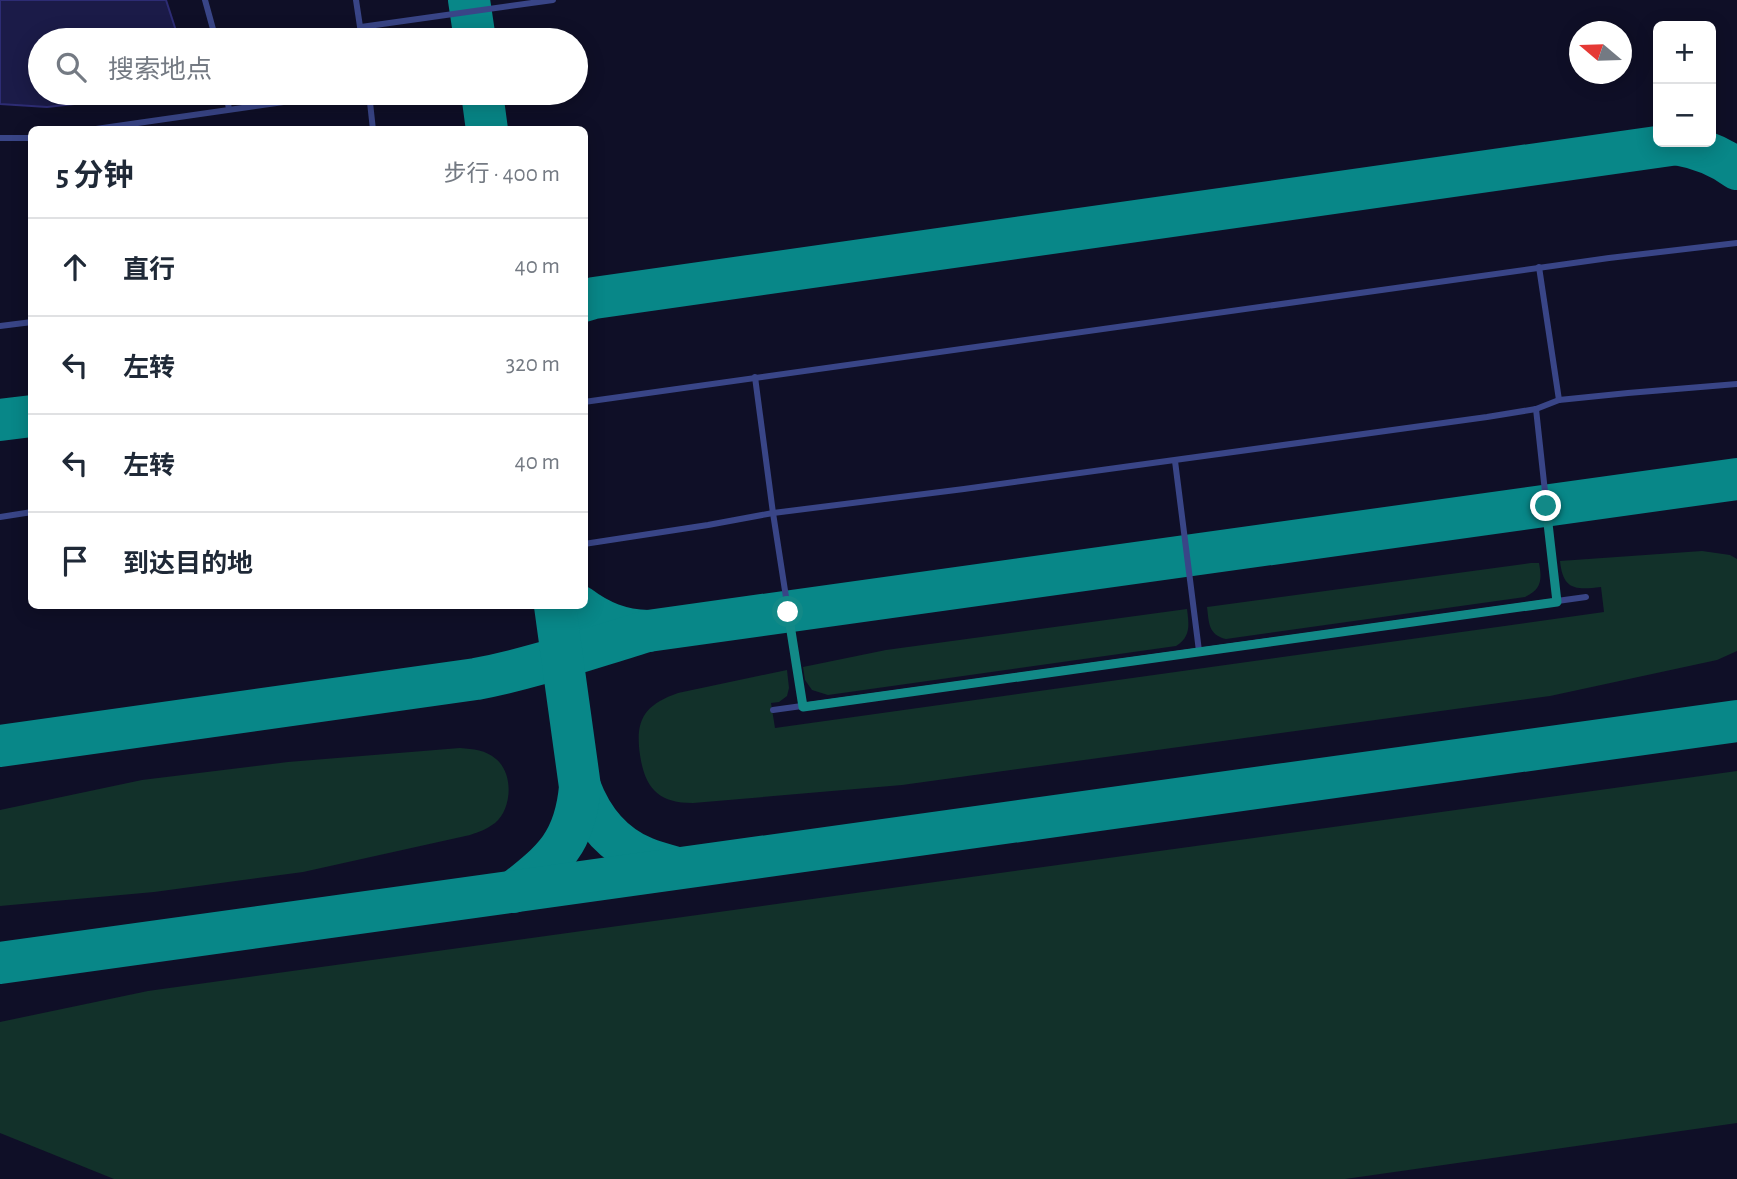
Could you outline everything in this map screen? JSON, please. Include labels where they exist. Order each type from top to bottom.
[{"type":"lane","points":[[205,0],[213,28]]},
{"type":"lane","points":[[356,0],[361,27],[553,0]]},
{"type":"lane","points":[[228,105],[229,110]]},
{"type":"lane","points":[[117,126],[264,105]]},
{"type":"lane","points":[[370,105],[373,126]]},
{"type":"lane","points":[[0,138],[28,138]]},
{"type":"lane","points":[[588,401],[1609,257],[1737,243]]},
{"type":"lane","points":[[1538,267],[1559,400]]},
{"type":"lane","points":[[0,326],[28,322]]},
{"type":"lane","points":[[755,377],[803,707]]},
{"type":"lane","points":[[588,543],[773,513],[1175,461],[1536,410],[1559,400],[1737,384]]},
{"type":"lane","points":[[1536,410],[1557,602]]},
{"type":"lane","points":[[1175,461],[1199,651]]},
{"type":"lane","points":[[0,517],[28,513]]},
{"type":"lane","points":[[773,710],[1586,597]]},
{"type":"green space","points":[[1702,551],[1730,555],[1737,559],[1737,651],[1717,660],[1550,696],[902,785],[693,803],[662,797],[650,785],[642,767],[639,743],[641,723],[644,715],[657,703],[678,693],[787,670],[787,696],[779,702],[771,703],[775,728],[1604,612],[1601,587],[1577,588],[1567,583],[1560,561]]},
{"type":"green space","points":[[1539,563],[1540,579],[1535,591],[1525,597],[1226,639],[1216,634],[1209,623],[1207,607]]},
{"type":"green space","points":[[1187,609],[1187,635],[1176,646],[828,695],[812,690],[805,680],[803,667],[886,650]]},
{"type":"green space","points":[[460,748],[479,750],[492,756],[502,765],[508,782],[508,801],[501,817],[492,825],[473,834],[303,872],[154,892],[0,906],[0,810],[142,780],[288,762]]},
{"type":"green space","points":[[1737,771],[1737,1123],[1345,1179],[114,1179],[0,1133],[0,1022],[148,991]]},
{"type":"building","points":[[0,0],[166,0],[175,28],[28,28],[28,105],[65,105],[47,107],[0,104]]},
{"type":"taxiway","points":[[469,0],[473,28]]},
{"type":"taxiway","points":[[484,105],[486,126]]},
{"type":"taxiway","points":[[588,300],[1657,147]]},
{"type":"taxiway","points":[[1689,147],[1708,153],[1737,169]]},
{"type":"taxiway","points":[[0,420],[28,416]]},
{"type":"taxiway","points":[[0,746],[476,679],[648,631],[1737,479]]},
{"type":"taxiway","points":[[513,892],[540,870],[560,848],[573,822],[580,787],[555,609]]},
{"type":"taxiway","points":[[583,609],[611,624],[648,631]]},
{"type":"taxiway","points":[[0,963],[1737,721]]},
{"type":"taxiway","points":[[580,787],[597,820],[623,846],[645,858],[677,868]]},
{"type":"route","points":[[788,612],[803,707],[1557,602],[1546,506]]}]
